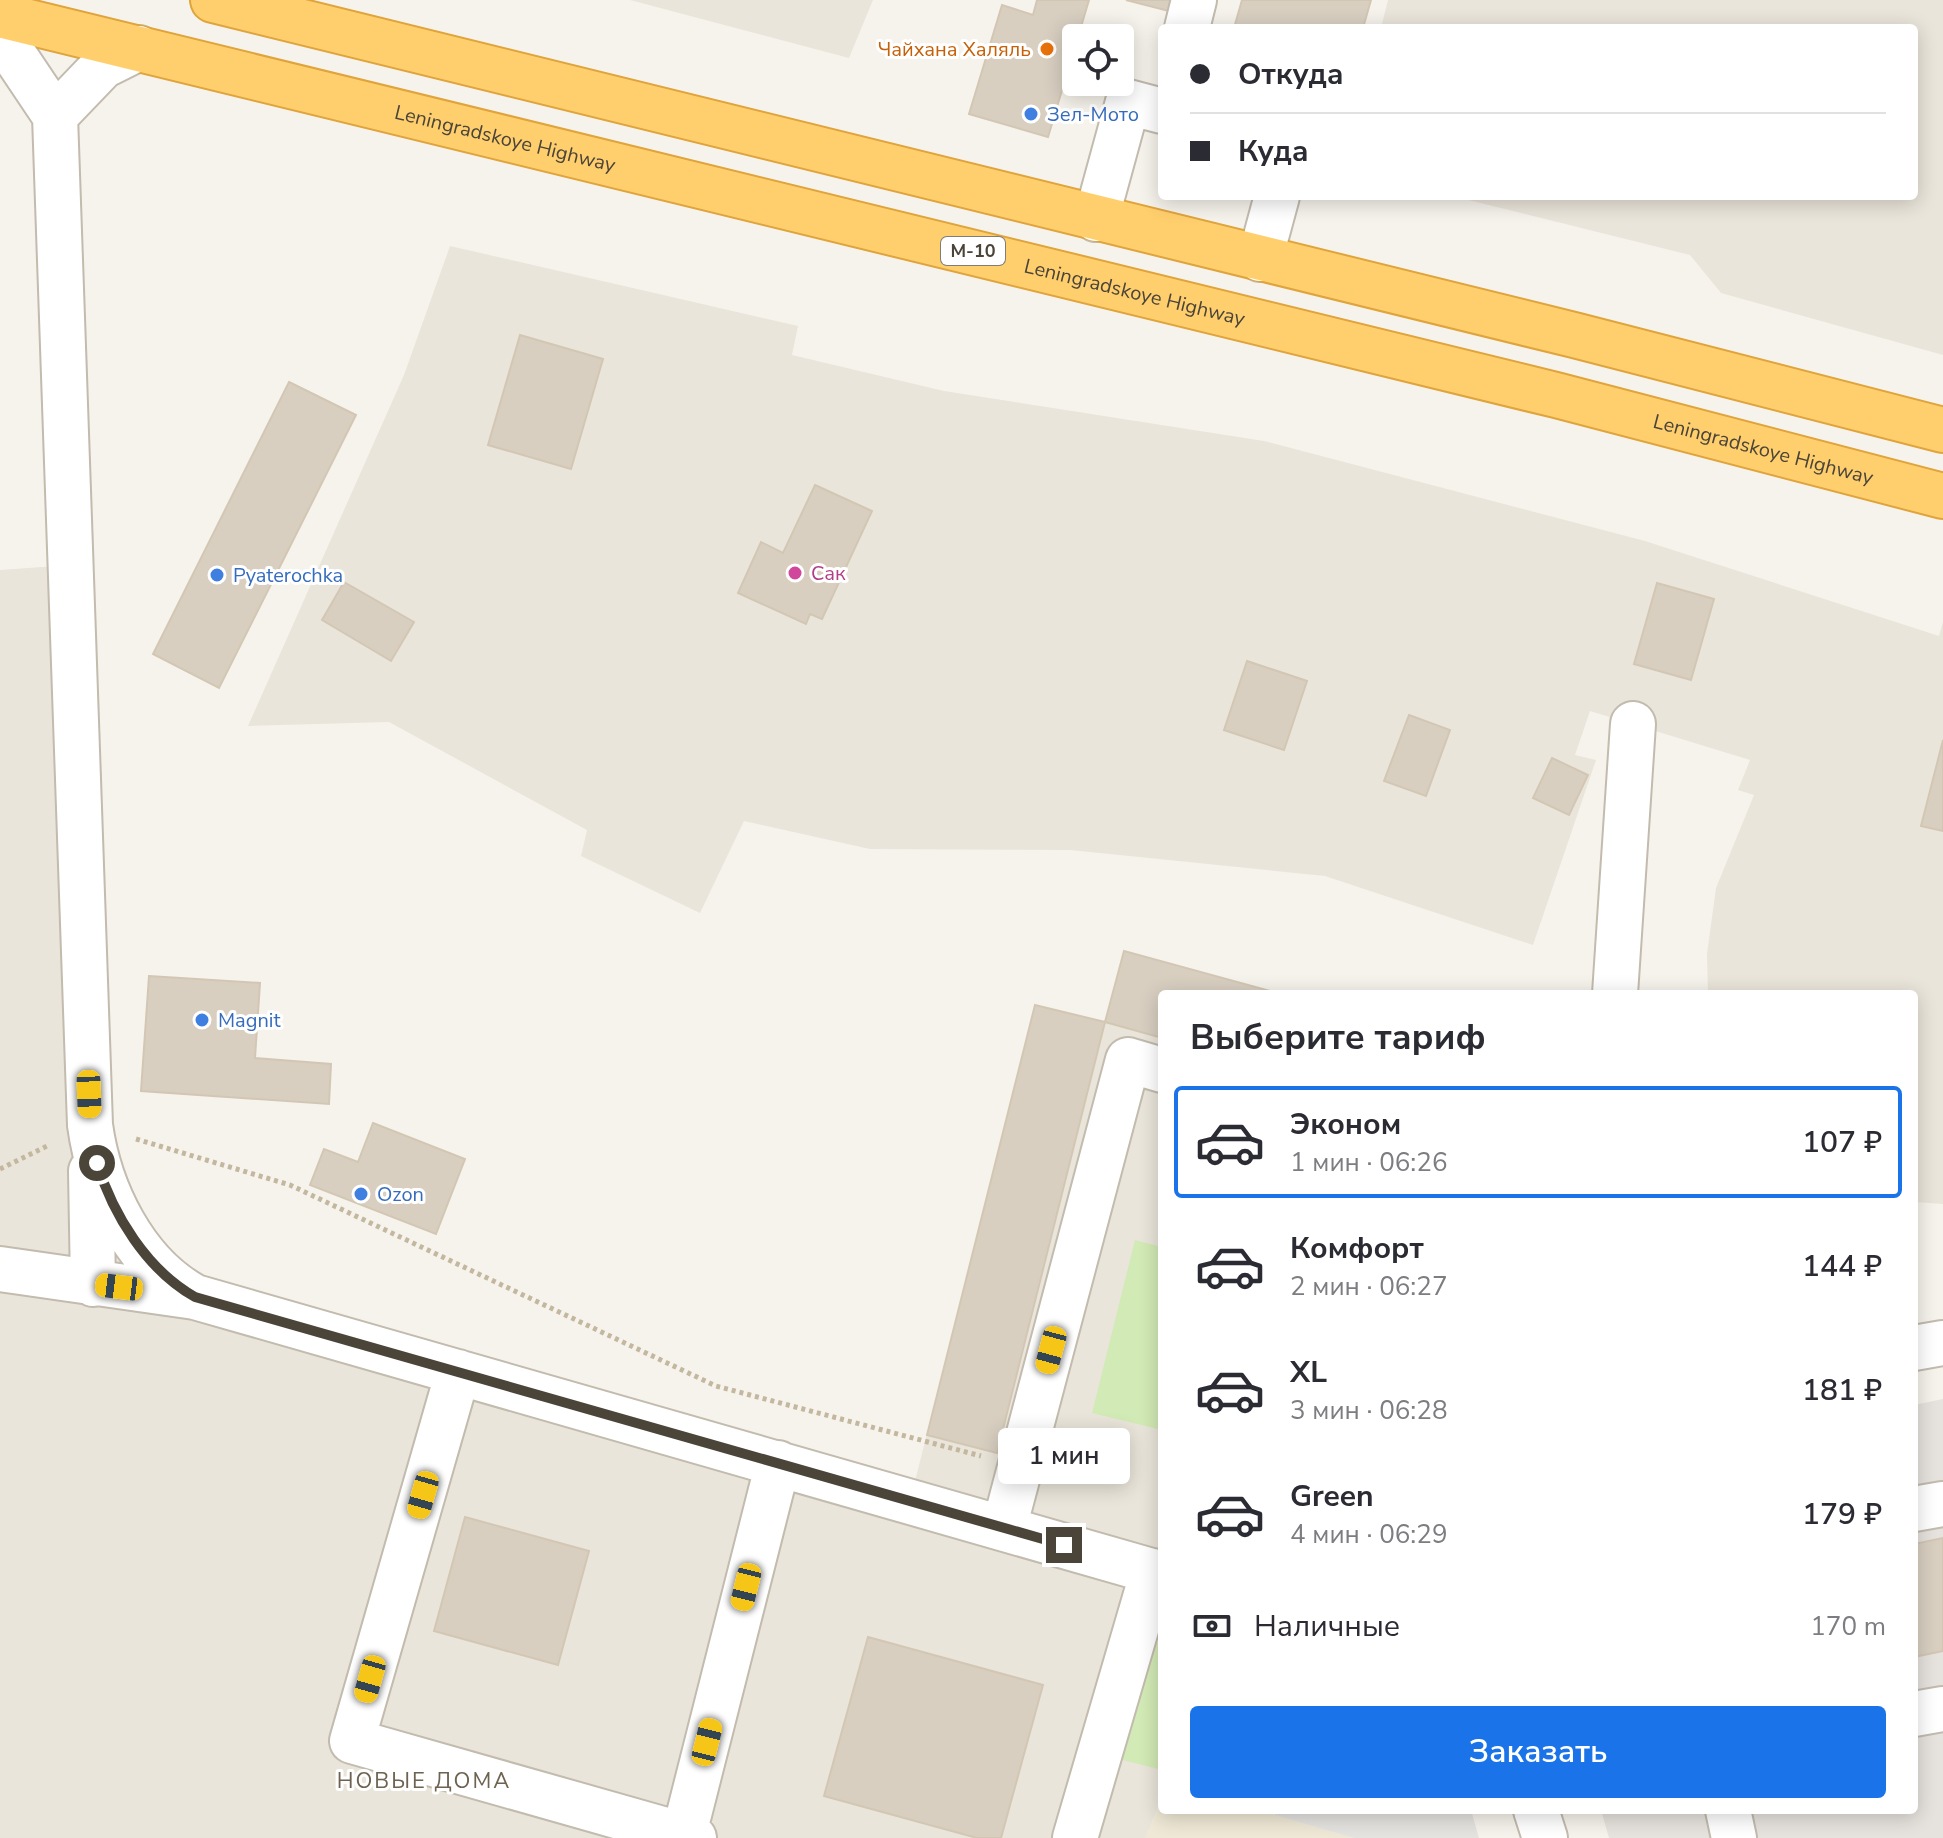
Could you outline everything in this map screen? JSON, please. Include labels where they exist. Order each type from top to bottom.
[{"type":"highway","points":[[213,0],[1590,339],[1943,430]]},
{"type":"highway","name":"Leningradskoye Highway","points":[[0,15],[1556,395],[1943,496]]},
{"type":"street","points":[[1188,24],[1194,0]]},
{"type":"street","points":[[0,34],[55,116],[93,1284]]},
{"type":"street","points":[[55,116],[103,66],[139,48]]},
{"type":"street","points":[[1096,219],[1128,102],[1158,110]]},
{"type":"street","points":[[1260,259],[1276,200]]},
{"type":"street","points":[[1615,990],[1633,724]]},
{"type":"street","points":[[1004,1528],[1128,1060],[1158,1069]]},
{"type":"street","points":[[90,1125],[103,1182],[121,1220],[166,1275],[195,1297]]},
{"type":"street","points":[[0,1269],[195,1297],[1158,1572],[1075,1838]]},
{"type":"street","points":[[1918,1347],[1943,1343]]},
{"type":"street","points":[[458,1372],[352,1741],[687,1837],[778,1463]]},
{"type":"street","points":[[1918,1508],[1943,1504]]},
{"type":"street","points":[[1918,1713],[1943,1709]]},
{"type":"street","points":[[1537,1814],[1545,1838]]},
{"type":"street","points":[[1729,1814],[1734,1838]]},
{"type":"path","points":[[0,1169],[90,1125],[290,1185],[716,1386],[1021,1466]]},
{"type":"shaded area","points":[[630,0],[873,0],[849,58]]},
{"type":"shaded area","points":[[1388,0],[1943,0],[1943,355],[1721,293],[1690,255],[1468,200],[1918,200],[1918,24],[1382,24]]},
{"type":"shaded area","points":[[450,246],[798,326],[792,355],[944,391],[1264,441],[1645,541],[1939,636],[1943,622],[1943,1204],[1918,1202],[1918,990],[1708,990],[1707,954],[1716,888],[1754,795],[1738,790],[1750,760],[1590,711],[1575,755],[1596,760],[1533,945],[1325,876],[1070,850],[870,849],[744,821],[700,913],[581,856],[587,830],[389,722],[248,726],[404,375]]},
{"type":"shaded area","points":[[70,565],[90,1125],[156,1265],[910,1501],[1035,1005],[1105,1022],[1124,951],[1266,990],[1158,990],[1158,1807],[1146,1838],[0,1838],[0,570]]},
{"type":"shaded area","points":[[1943,1399],[1943,1838],[1609,1838],[1602,1814],[1918,1814],[1918,1404]]},
{"type":"shaded area","points":[[1158,1807],[1158,1814],[1272,1814],[1353,1838],[1146,1838]]},
{"type":"shaded area","points":[[1472,1814],[1479,1838],[1353,1838],[1275,1815]]},
{"type":"green space","points":[[1135,1240],[1158,1246],[1158,1429],[1092,1413]]},
{"type":"green space","points":[[1142,1639],[1158,1643],[1158,1769],[1111,1757]]},
{"type":"building","points":[[1037,0],[1089,0],[1082,24],[1062,24],[1062,90],[1048,137],[969,114],[1002,5],[1033,15]]},
{"type":"building","points":[[1126,0],[1172,0],[1169,11]]},
{"type":"building","points":[[1242,0],[1371,0],[1364,24],[1235,24]]},
{"type":"building","points":[[520,335],[603,359],[571,469],[488,445]]},
{"type":"building","points":[[289,382],[356,415],[219,688],[153,654]]},
{"type":"building","name":"Сак","points":[[815,485],[872,511],[822,619],[810,614],[806,624],[738,593],[761,542],[783,553]]},
{"type":"building","points":[[344,582],[414,622],[391,661],[322,620]]},
{"type":"building","points":[[1657,583],[1714,599],[1691,680],[1634,664]]},
{"type":"building","points":[[1247,661],[1307,681],[1284,750],[1224,730]]},
{"type":"building","points":[[1409,715],[1450,730],[1426,796],[1384,781]]},
{"type":"building","points":[[1943,740],[1943,831],[1921,826]]},
{"type":"building","points":[[1552,758],[1588,775],[1569,815],[1533,798]]},
{"type":"building","points":[[1124,951],[1266,990],[1158,990],[1158,1037],[1105,1022]]},
{"type":"building","name":"Magnit","points":[[149,976],[260,983],[255,1058],[331,1064],[329,1104],[141,1091]]},
{"type":"building","points":[[1035,1005],[1105,1022],[997,1453],[927,1435]]},
{"type":"building","points":[[373,1123],[465,1159],[436,1234],[310,1185],[324,1149],[358,1162]]},
{"type":"building","points":[[465,1517],[589,1551],[558,1665],[434,1631]]},
{"type":"building","points":[[1943,1538],[1943,1651],[1918,1656],[1918,1543]]},
{"type":"building","points":[[868,1637],[1043,1685],[1001,1838],[977,1838],[824,1796]]},
{"type":"place","name":"Чайхана Халяль","points":[[1047,49]]},
{"type":"place","name":"Зел-Мото","points":[[1031,114]]},
{"type":"place","name":"Сак","points":[[795,573]]},
{"type":"place","name":"Pyaterochka","points":[[217,575]]},
{"type":"place","name":"Magnit","points":[[202,1020]]},
{"type":"place","name":"Ozon","points":[[361,1194]]},
{"type":"district","name":"НОВЫЕ ДОМА","points":[[424,1780]]},
{"type":"route","points":[[97,1163],[121,1220],[133,1237],[175,1284],[195,1297],[1064,1545]]}]
